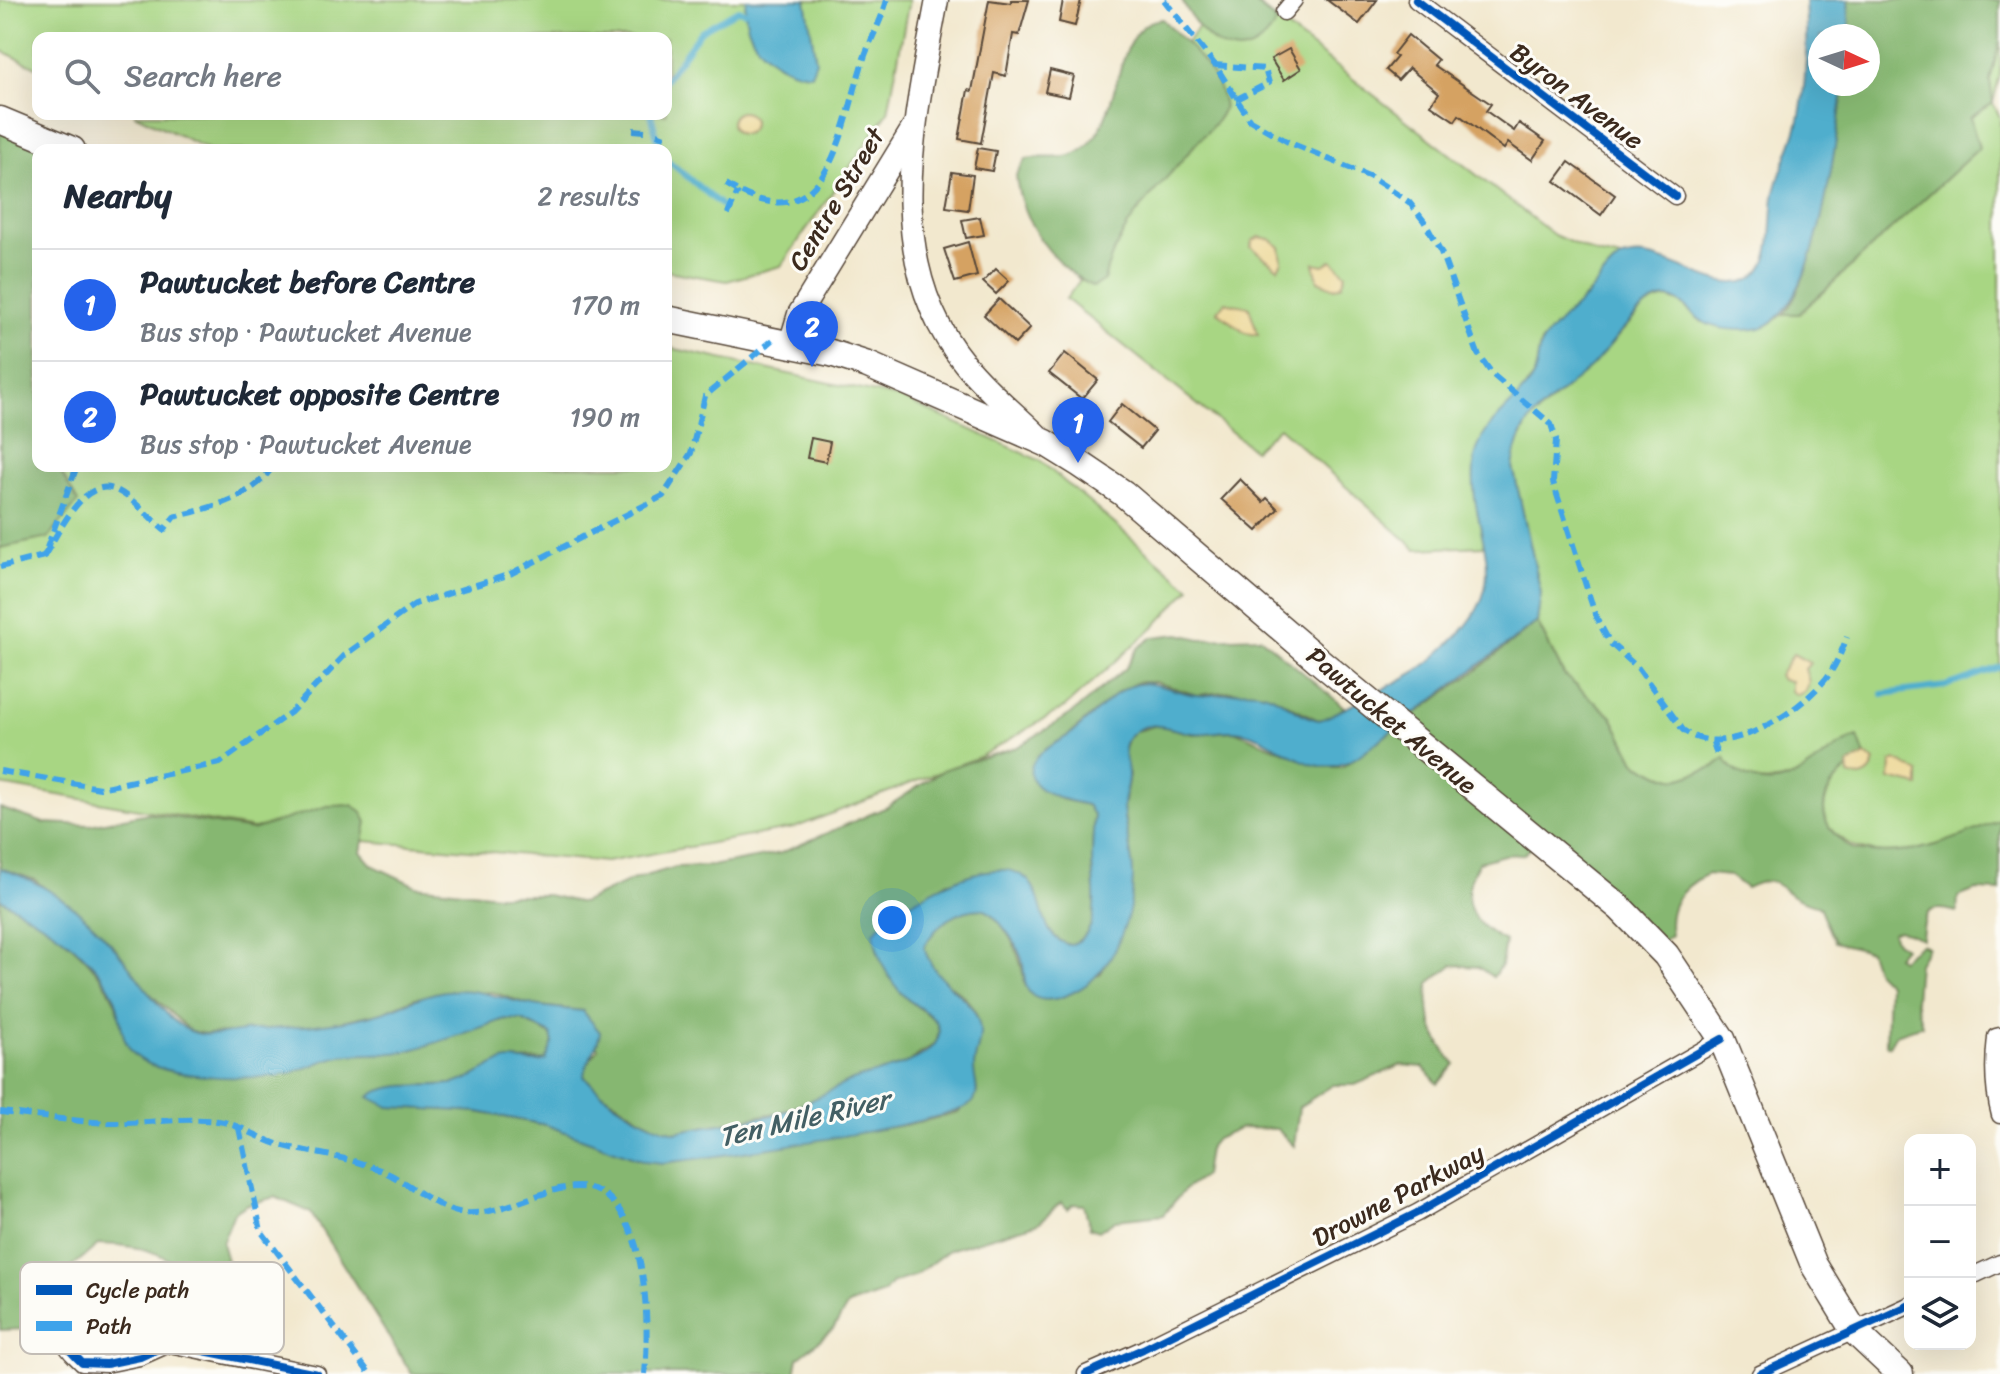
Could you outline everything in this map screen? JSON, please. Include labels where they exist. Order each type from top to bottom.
[{"type":"main road","name":"Centre Street","points":[[937,0],[913,127],[911,217],[914,256],[926,297],[965,364],[1046,443]]},
{"type":"main road","points":[[0,120],[58,144]]},
{"type":"main road","name":"Centre Street","points":[[790,344],[799,314],[913,127]]},
{"type":"main road","name":"Pawtucket Avenue","points":[[672,320],[790,344],[868,365],[1046,443],[1123,493],[1644,931],[1691,990],[1722,1039],[1814,1265],[1854,1331],[1900,1374]]},
{"type":"street","name":"Byron Avenue","points":[[1416,0],[1675,196]]},
{"type":"street","points":[[2000,1036],[1996,1037],[1994,1053],[1995,1096],[2000,1115]]},
{"type":"street","name":"Drowne Parkway","points":[[1086,1374],[1143,1349],[1417,1213],[1722,1039]]},
{"type":"street","points":[[1976,1274],[2000,1263]]},
{"type":"street","points":[[1760,1374],[1904,1308]]},
{"type":"street","points":[[73,1354],[82,1363],[106,1364],[147,1354]]},
{"type":"street","points":[[218,1354],[317,1374]]},
{"type":"green space","points":[[0,0],[909,0],[888,112],[781,266],[727,281],[672,272],[672,144],[197,144],[147,120],[672,120],[672,32],[32,32],[32,65],[0,50]]},
{"type":"green space","points":[[1182,0],[1251,0],[1277,22],[1264,39],[1251,48],[1238,51],[1225,48],[1201,30]]},
{"type":"green space","points":[[1219,0],[1251,0],[1554,235],[1597,254],[1622,259],[1540,344],[1535,374],[1475,458],[1484,546],[1416,549],[1279,427],[1254,450],[1066,299],[1080,280],[1039,238]]},
{"type":"green space","points":[[1848,0],[2000,0],[2000,41],[1990,80],[1993,103],[1970,118],[1979,148],[1799,314],[1784,314],[1808,266],[1817,236],[1842,96],[1880,96],[1880,24],[1849,24]]},
{"type":"green space","points":[[1162,19],[1209,70],[1224,108],[1214,124],[1140,209],[1118,242],[1104,280],[1093,287],[1065,267],[1041,240],[1024,209],[1016,175],[1026,159],[1075,155],[1095,137],[1105,118],[1125,55],[1134,37],[1145,25]]},
{"type":"green space","points":[[2000,41],[2000,75],[1993,103],[2000,117],[2000,820],[1925,849],[1899,853],[1876,852],[1856,847],[1840,838],[1829,827],[1824,813],[1826,797],[1836,780],[1855,763],[1851,739],[1800,774],[1771,781],[1743,775],[1724,759],[1714,767],[1678,779],[1660,775],[1635,762],[1612,717],[1564,675],[1537,622],[1541,593],[1513,467],[1515,450],[1529,421],[1593,364],[1643,308],[1656,301],[1667,298],[1679,302],[1702,322],[1768,325],[1784,314],[1799,314],[1979,148],[1970,118],[1991,100],[1990,80]]},
{"type":"green space","points":[[0,121],[52,144],[32,144],[32,472],[60,472],[78,502],[48,538],[0,548]]},
{"type":"green space","points":[[672,348],[903,399],[1039,460],[1190,588],[1156,625],[1065,707],[979,757],[794,828],[606,862],[283,834],[0,785],[0,451],[32,365],[32,472],[672,472]]},
{"type":"green space","points":[[1537,622],[1564,675],[1612,717],[1635,762],[1660,775],[1678,779],[1714,767],[1725,758],[1734,770],[1743,775],[1760,782],[1776,782],[1804,771],[1858,737],[1866,759],[1837,779],[1830,788],[1824,809],[1832,831],[1849,846],[1862,851],[1916,850],[2000,820],[2000,891],[1976,890],[1958,897],[1957,912],[1934,909],[1929,912],[1924,921],[1922,939],[1899,930],[1892,933],[1896,942],[1904,947],[1896,956],[1901,959],[1921,944],[1928,947],[1918,963],[1915,1000],[1922,1025],[1896,1034],[1889,1046],[1886,1044],[1888,984],[1876,972],[1869,951],[1834,942],[1819,906],[1796,898],[1772,882],[1746,888],[1730,876],[1707,874],[1677,898],[1671,915],[1671,935],[1653,948],[1534,845],[1524,854],[1504,855],[1479,862],[1469,887],[1470,908],[1475,917],[1492,934],[1505,941],[1501,965],[1493,977],[1478,967],[1452,965],[1429,983],[1429,1006],[1436,1036],[1455,1064],[1438,1084],[1423,1067],[1401,1065],[1355,1085],[1333,1085],[1299,1107],[1294,1146],[1277,1129],[1241,1128],[1216,1139],[1208,1149],[1204,1176],[1185,1189],[1163,1215],[1115,1220],[1099,1231],[1090,1228],[1084,1205],[1073,1204],[1068,1209],[1061,1202],[1039,1223],[949,1250],[914,1276],[892,1283],[884,1293],[848,1305],[833,1329],[798,1358],[795,1374],[412,1374],[310,1212],[275,1197],[246,1205],[234,1213],[222,1243],[227,1262],[172,1262],[140,1248],[99,1244],[78,1262],[20,1262],[20,1329],[0,1330],[0,899],[42,923],[81,954],[110,992],[124,1037],[281,1076],[314,1062],[343,1055],[408,1051],[505,1019],[522,1020],[551,1035],[553,1042],[546,1060],[503,1061],[473,1078],[454,1084],[401,1087],[478,1112],[546,1125],[662,1163],[917,1123],[958,1112],[977,1092],[974,1070],[978,1020],[964,997],[939,977],[924,947],[935,931],[949,919],[966,911],[985,909],[1013,942],[1025,985],[1100,975],[1116,945],[1133,873],[1123,808],[1129,775],[1122,756],[1127,739],[1135,732],[1157,725],[1193,734],[1234,731],[1322,767],[1342,767],[1477,670]]},
{"type":"green space","points":[[1179,634],[1201,639],[1260,637],[1344,707],[1332,717],[1318,720],[1272,696],[1231,691],[1197,695],[1155,682],[1138,682],[1118,692],[1070,734],[1038,755],[1060,799],[1087,805],[1094,816],[1094,910],[1088,932],[1069,945],[1054,936],[1044,921],[1032,886],[948,882],[909,908],[906,998],[936,1021],[939,1032],[936,1043],[907,1063],[781,1112],[677,1132],[659,1128],[598,1091],[584,1076],[584,1068],[598,1049],[583,1011],[531,1005],[492,992],[415,998],[383,1012],[301,1030],[206,1034],[190,1031],[142,986],[114,946],[35,880],[0,868],[0,808],[44,823],[90,825],[148,813],[252,830],[327,806],[352,805],[361,811],[367,822],[361,852],[372,865],[416,886],[498,895],[547,895],[582,903],[632,880],[676,867],[712,866],[781,853],[887,807],[945,769],[1017,747],[1071,714],[1126,668],[1138,648],[1153,637]]},
{"type":"sand","points":[[742,112],[750,115],[753,123],[750,131],[742,134],[734,131],[731,123],[734,115]]},
{"type":"sand","points":[[1259,237],[1270,239],[1280,247],[1282,261],[1278,268],[1251,247],[1252,241]]},
{"type":"sand","points":[[1332,260],[1346,274],[1342,285],[1335,288],[1318,281],[1314,263],[1324,265]]},
{"type":"sand","points":[[1225,302],[1249,307],[1258,335],[1245,333],[1217,311]]},
{"type":"sand","points":[[1793,654],[1810,663],[1805,669],[1809,682],[1804,692],[1797,695],[1791,691],[1791,681],[1782,680],[1779,675]]},
{"type":"sand","points":[[1866,755],[1875,761],[1869,773],[1858,777],[1849,775],[1848,765]]},
{"type":"sand","points":[[1896,760],[1919,773],[1919,786],[1890,779],[1891,762]]},
{"type":"water","points":[[746,0],[806,0],[816,61],[811,74],[784,67],[762,50],[748,27]]},
{"type":"water","name":"Ten Mile River","points":[[1805,0],[1848,0],[1849,24],[1808,24],[1808,96],[1842,96],[1829,183],[1809,262],[1794,295],[1777,318],[1755,329],[1720,328],[1702,321],[1682,303],[1667,298],[1658,300],[1639,312],[1592,366],[1534,416],[1520,438],[1513,467],[1541,593],[1537,622],[1357,757],[1340,765],[1309,763],[1251,734],[1234,731],[1197,733],[1152,726],[1131,735],[1124,745],[1128,776],[1123,806],[1133,873],[1130,907],[1119,941],[1100,971],[1088,983],[1064,996],[1049,1000],[1033,996],[1027,988],[1015,943],[985,909],[966,911],[949,919],[935,931],[924,947],[937,973],[972,1008],[977,1018],[980,1039],[974,1066],[977,1089],[973,1102],[923,1120],[878,1129],[662,1163],[645,1161],[546,1125],[478,1112],[389,1107],[369,1097],[378,1091],[399,1086],[456,1083],[508,1060],[546,1060],[553,1043],[551,1034],[522,1020],[505,1019],[407,1051],[341,1056],[278,1076],[222,1077],[179,1073],[143,1061],[132,1052],[125,1039],[114,996],[105,980],[80,952],[0,899],[0,868],[33,881],[62,899],[101,933],[169,1016],[196,1033],[217,1034],[348,1020],[429,995],[458,990],[583,1011],[600,1032],[584,1076],[626,1111],[676,1132],[780,1113],[853,1080],[918,1058],[936,1041],[938,1025],[909,1001],[884,967],[874,932],[886,921],[948,883],[972,874],[1013,871],[1028,880],[1034,888],[1047,926],[1059,940],[1069,945],[1088,932],[1094,910],[1094,816],[1087,805],[1045,792],[1031,778],[1036,758],[1044,751],[1072,733],[1115,695],[1136,684],[1155,684],[1196,695],[1258,692],[1319,720],[1421,668],[1453,640],[1473,617],[1484,594],[1487,573],[1474,484],[1475,458],[1484,434],[1533,377],[1540,347],[1547,336],[1621,259],[1651,257],[1717,281],[1732,283],[1746,281],[1756,275],[1767,256],[1776,187],[1798,125],[1806,58]]},
{"type":"building","points":[[989,0],[1011,3],[1011,0],[1029,0],[1019,35],[1013,34],[1006,76],[994,73],[981,143],[959,139],[968,90],[972,91]]},
{"type":"building","points":[[1063,0],[1081,0],[1075,26],[1059,22]]},
{"type":"building","points":[[1327,0],[1377,0],[1359,24]]},
{"type":"building","points":[[1408,35],[1438,60],[1434,65],[1491,104],[1486,111],[1514,131],[1519,123],[1545,141],[1532,160],[1508,143],[1504,149],[1459,115],[1455,121],[1431,105],[1439,93],[1409,68],[1398,80],[1386,70],[1397,57],[1393,54]]},
{"type":"building","points":[[1289,49],[1301,69],[1284,80],[1271,59]]},
{"type":"building","points":[[1050,70],[1074,76],[1069,97],[1045,92]]},
{"type":"building","points":[[978,148],[996,151],[992,171],[974,168]]},
{"type":"building","points":[[1569,162],[1615,195],[1601,215],[1555,181]]},
{"type":"building","points":[[952,172],[973,175],[968,210],[946,207]]},
{"type":"building","points":[[980,217],[984,235],[966,238],[962,220]]},
{"type":"building","points":[[968,242],[977,276],[955,282],[944,249]]},
{"type":"building","points":[[996,269],[1009,281],[996,294],[983,282]]},
{"type":"building","points":[[999,299],[1030,328],[1015,344],[984,315]]},
{"type":"building","points":[[1065,353],[1098,380],[1082,399],[1049,373]]},
{"type":"building","points":[[1122,404],[1155,431],[1141,448],[1108,422]]},
{"type":"building","points":[[811,438],[830,442],[826,462],[807,458]]},
{"type":"building","points":[[1240,479],[1263,502],[1267,498],[1278,509],[1257,531],[1221,499]]},
{"type":"waterway","points":[[672,71],[701,31],[738,10],[744,12]]},
{"type":"waterway","points":[[652,120],[658,144]]},
{"type":"waterway","points":[[672,164],[722,206]]},
{"type":"waterway","points":[[1882,694],[1946,686],[2000,667]]},
{"type":"marked path","points":[[726,184],[760,200],[787,202],[808,192],[824,173],[837,148],[862,64],[887,0]]},
{"type":"marked path","points":[[1164,0],[1215,65],[1250,120],[1288,142],[1371,177],[1409,202],[1424,221],[1441,252],[1478,354],[1493,375],[1551,424],[1556,440],[1553,482],[1596,617],[1610,643],[1638,668],[1683,730],[1700,738],[1718,740],[1738,737],[1778,719],[1824,681],[1835,666],[1847,637]]},
{"type":"marked path","points":[[1215,65],[1265,69],[1269,83],[1235,100]]},
{"type":"marked path","points":[[633,130],[646,131]]},
{"type":"marked path","points":[[657,134],[665,137]]},
{"type":"marked path","points":[[728,214],[738,192]]},
{"type":"marked path","points":[[0,771],[100,788],[220,763],[291,712],[345,655],[415,604],[508,575],[663,496],[691,453],[705,396],[773,340]]},
{"type":"marked path","points":[[0,567],[44,556],[75,472]]},
{"type":"marked path","points":[[44,556],[73,510],[93,491],[104,488],[122,493],[164,530],[174,517],[215,506],[242,494],[268,472]]},
{"type":"marked path","points":[[1713,742],[1718,758]]},
{"type":"marked path","points":[[0,1112],[109,1123],[218,1121],[280,1145],[377,1169],[454,1211],[473,1213],[493,1210],[556,1190],[576,1187],[594,1190],[611,1200],[623,1216],[639,1258],[646,1307],[645,1374]]},
{"type":"marked path","points":[[239,1128],[261,1231],[370,1374]]},
{"type":"cycle path","points":[[1416,0],[1675,196]]},
{"type":"cycle path","points":[[1086,1374],[1143,1349],[1417,1213],[1722,1039]]},
{"type":"cycle path","points":[[1760,1374],[1904,1308]]},
{"type":"cycle path","points":[[73,1354],[82,1363],[106,1364],[147,1354]]},
{"type":"cycle path","points":[[218,1354],[317,1374]]},
{"type":"place","name":"Pawtucket opposite Centre","points":[[812,367]]},
{"type":"place","name":"Pawtucket before Centre","points":[[1078,463]]}]
